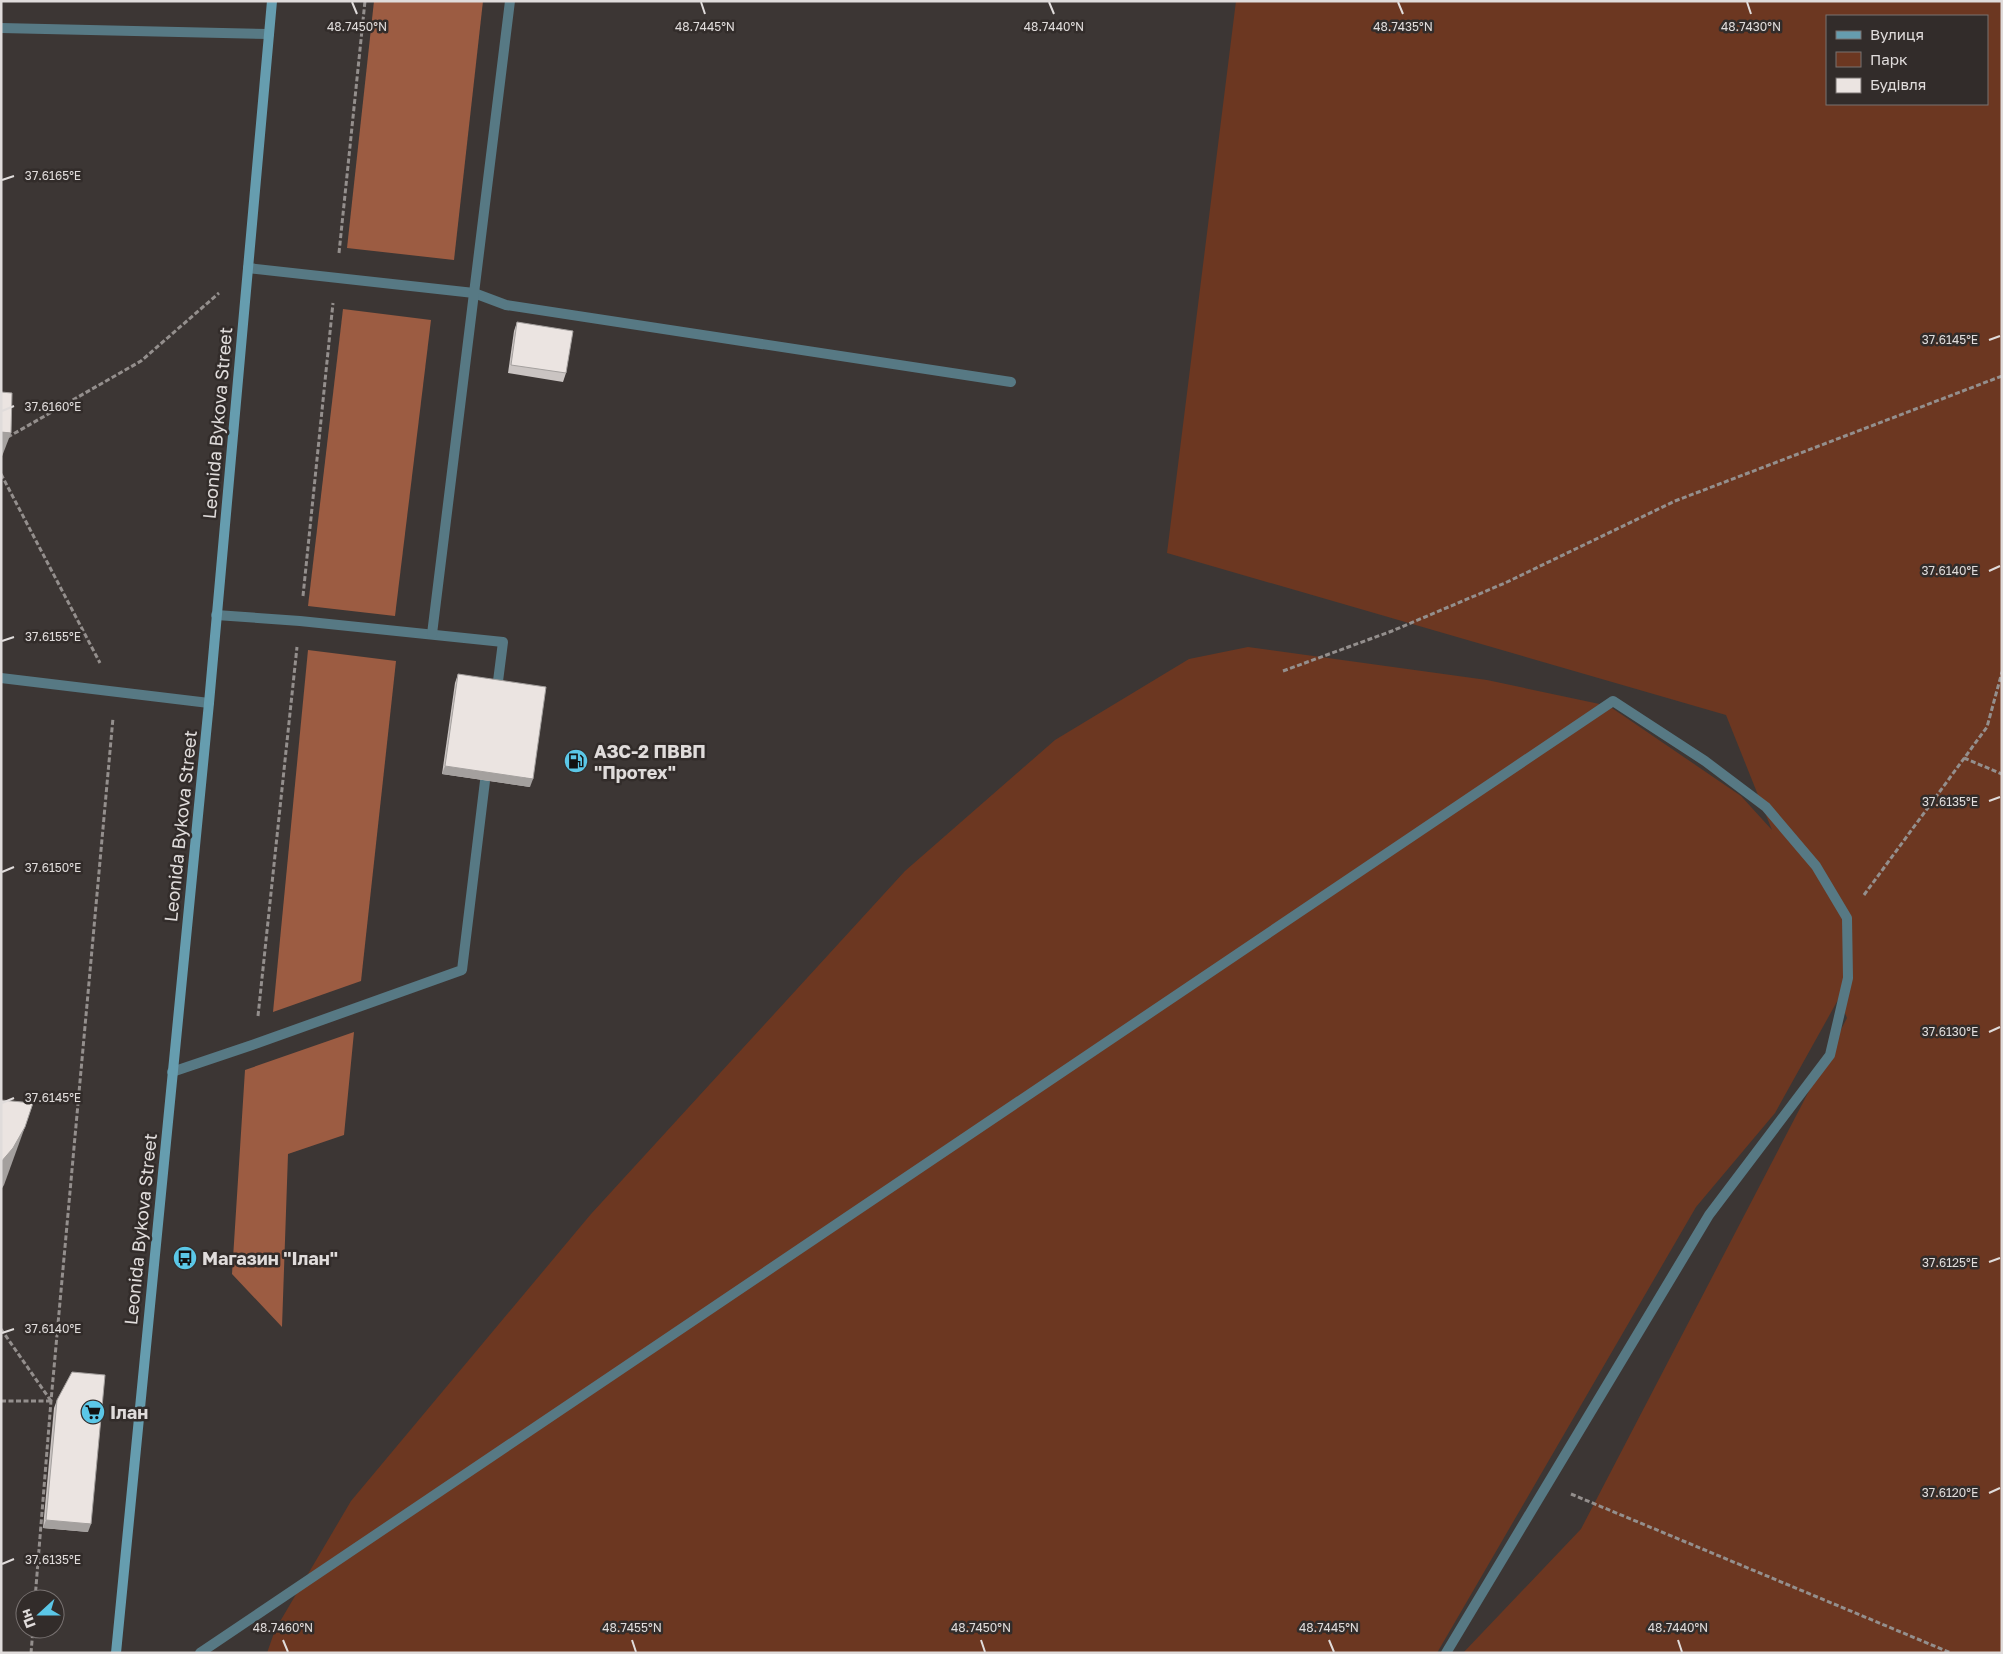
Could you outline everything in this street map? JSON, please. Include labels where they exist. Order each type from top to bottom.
[{"type":"street","name":"Leonida Bykova Street","points":[[116,1653],[209,703],[272,1]]},
{"type":"lane","points":[[432,634],[510,1]]},
{"type":"lane","points":[[1,28],[269,34]]},
{"type":"lane","points":[[248,268],[474,292],[506,305],[1011,382]]},
{"type":"lane","points":[[216,616],[300,621],[503,642],[497,689]]},
{"type":"lane","points":[[1,678],[209,703]]},
{"type":"lane","points":[[200,1653],[1613,701],[1705,761],[1766,807],[1816,866],[1847,918],[1848,978],[1830,1054],[1710,1215],[1446,1653]]},
{"type":"lane","points":[[172,1072],[462,970],[485,781]]},
{"type":"path","points":[[255,1044],[365,1]]},
{"type":"path","points":[[1,441],[141,361],[248,268]]},
{"type":"path","points":[[1283,671],[1392,631],[1505,583],[1675,501],[2002,376]]},
{"type":"path","points":[[1,474],[116,693],[51,1401],[36,1589]]},
{"type":"path","points":[[1847,918],[1987,727],[2002,672]]},
{"type":"path","points":[[1964,758],[2002,774]]},
{"type":"path","points":[[1,1329],[51,1401]]},
{"type":"path","points":[[1,1401],[51,1401]]},
{"type":"path","points":[[1547,1484],[1951,1653]]},
{"type":"path","points":[[31,1653],[32,1639]]},
{"type":"green space","points":[[1236,1],[2002,1],[2002,1653],[1463,1653],[1581,1529],[1847,1018],[1839,998],[1775,1113],[1696,1207],[1437,1653],[267,1653],[275,1630],[351,1501],[591,1214],[905,871],[1055,740],[1189,659],[1248,647],[1487,680],[1609,706],[1741,796],[1772,830],[1726,715],[1167,553]]},
{"type":"shaded area","points":[[374,1],[483,1],[454,260],[347,248]]},
{"type":"shaded area","points":[[343,309],[431,320],[395,616],[308,606]]},
{"type":"shaded area","points":[[308,650],[396,661],[361,981],[273,1012]]},
{"type":"shaded area","points":[[354,1032],[344,1135],[288,1154],[282,1327],[232,1274],[245,1070]]},
{"type":"building","points":[[517,322],[573,331],[566,373],[511,365]]},
{"type":"building","points":[[1,392],[12,393],[11,433],[1,432]]},
{"type":"building","points":[[458,674],[546,687],[533,779],[445,766]]},
{"type":"building","points":[[1,1100],[33,1103],[25,1127],[13,1148],[1,1162]]},
{"type":"building","points":[[72,1372],[105,1375],[91,1524],[46,1520],[57,1400]]},
{"type":"place","name":"АЗС-2 ПВВП \"Протех\"","points":[[576,761]]},
{"type":"place","name":"Магазин \"Ілан\"","points":[[185,1258]]},
{"type":"place","name":"Ілан","points":[[93,1412]]}]
